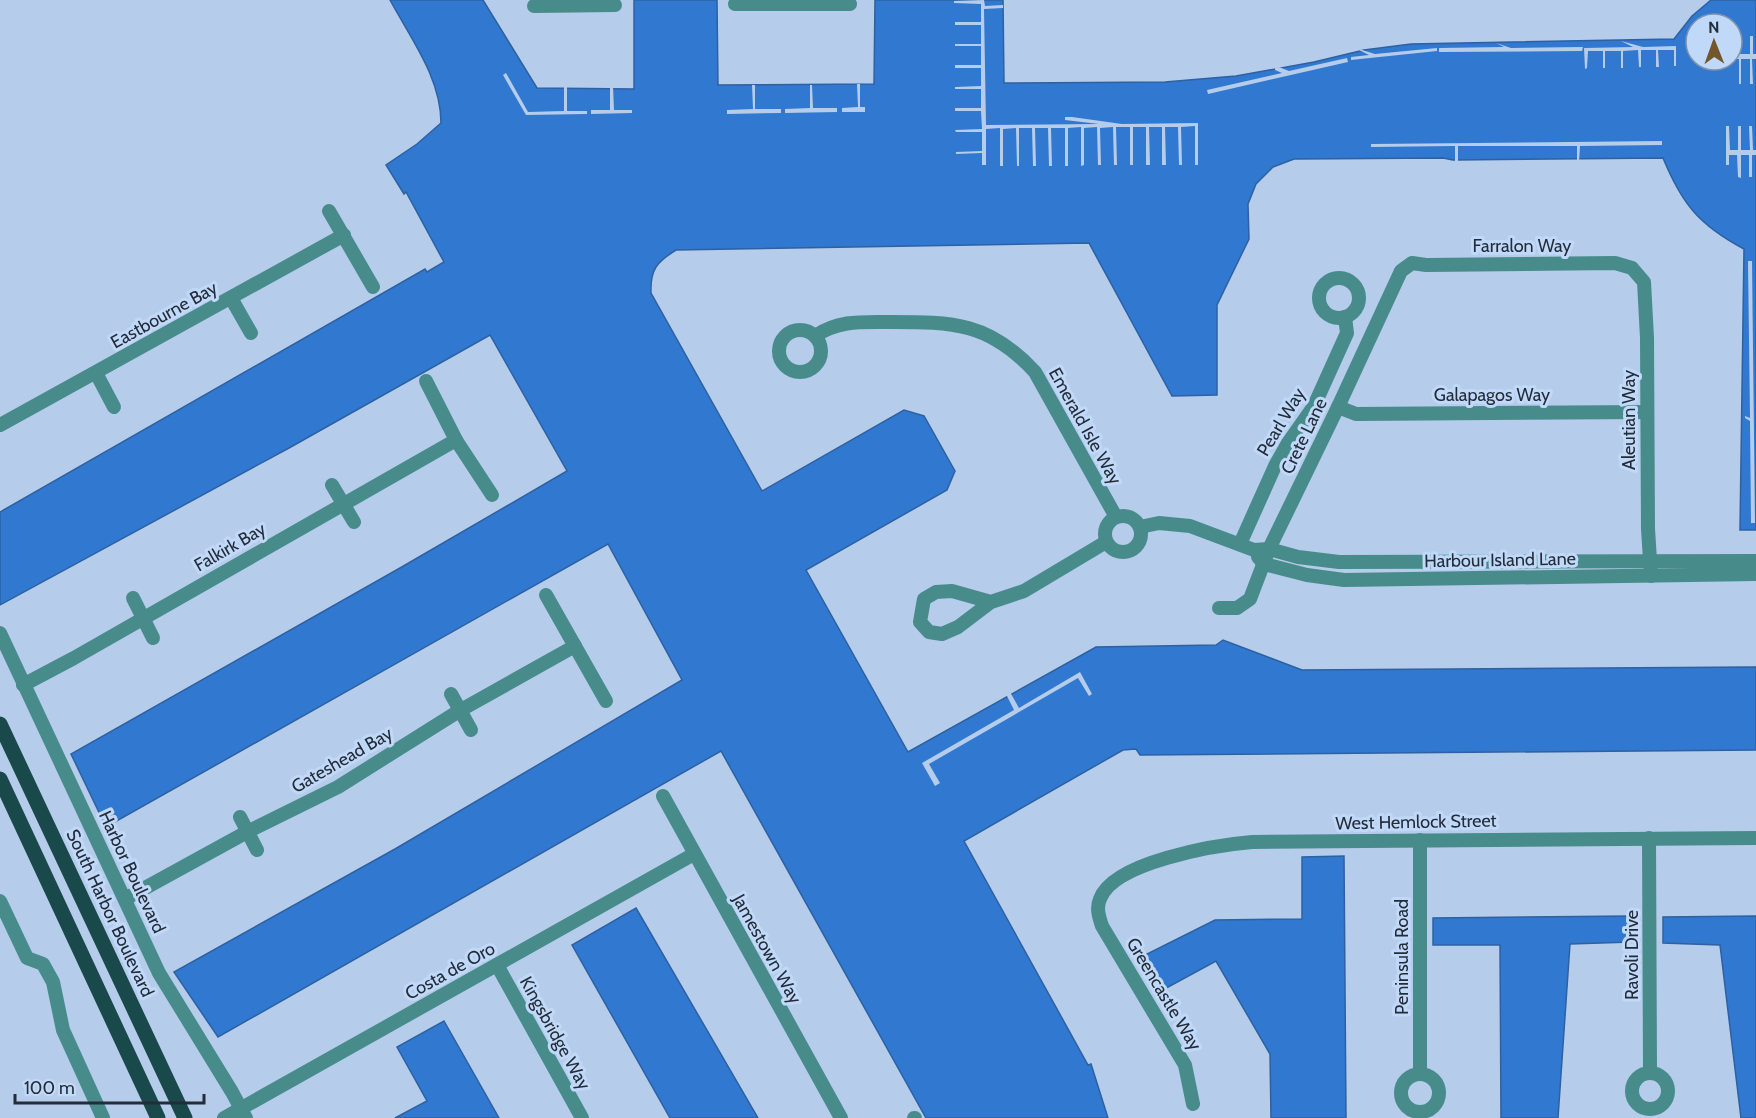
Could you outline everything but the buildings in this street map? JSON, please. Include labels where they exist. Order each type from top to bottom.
[{"type":"main road","name":"South Harbor Boulevard","points":[[0,724],[185,1118]]},
{"type":"main road","points":[[0,779],[158,1118]]},
{"type":"street","points":[[735,4],[791,2],[850,4]]},
{"type":"street","points":[[534,6],[560,3],[615,5]]},
{"type":"street","points":[[329,211],[373,287]]},
{"type":"street","name":"Eastbourne Bay","points":[[0,425],[344,235]]},
{"type":"street","name":"Farralon Way","points":[[1412,263],[1426,265],[1615,263],[1632,268]]},
{"type":"street","name":"Crete Lane","points":[[1219,608],[1237,608],[1250,599],[1269,549],[1401,272],[1412,263]]},
{"type":"street","name":"Aleutian Way","points":[[1632,268],[1644,282],[1651,576]]},
{"type":"street","points":[[231,298],[251,333]]},
{"type":"street","name":"Pearl Way","points":[[1240,544],[1275,466],[1314,406],[1347,333],[1345,317]]},
{"type":"street","name":"Emerald Isle Way","points":[[815,336],[829,327],[855,322],[940,322],[964,326],[1001,342],[1020,355],[1035,372],[1116,517]]},
{"type":"street","points":[[96,373],[114,407]]},
{"type":"street","points":[[426,381],[456,440],[492,495]]},
{"type":"street","name":"Galapagos Way","points":[[1338,407],[1356,414],[1647,412]]},
{"type":"street","name":"Falkirk Bay","points":[[23,685],[456,440]]},
{"type":"street","points":[[332,485],[354,522]]},
{"type":"street","points":[[1121,515],[1132,518],[1140,527],[1141,539],[1133,549],[1127,552],[1115,550],[1106,542],[1104,536],[1107,524],[1116,517],[1121,515]]},
{"type":"street","name":"Harbour Island Lane","points":[[1140,527],[1159,523],[1191,526],[1254,550],[1269,549],[1299,557],[1340,562],[1756,561]]},
{"type":"street","points":[[991,602],[952,591],[936,592],[924,599],[920,622],[929,632],[942,634],[958,627],[991,602],[1024,591],[1106,542]]},
{"type":"street","points":[[1254,550],[1264,564]]},
{"type":"street","name":"Harbour Island Lane","points":[[1264,564],[1307,575],[1344,580],[1756,574]]},
{"type":"street","points":[[546,594],[606,701]]},
{"type":"street","points":[[133,598],[153,638]]},
{"type":"street","name":"Harbor Boulevard","points":[[0,633],[159,973],[243,1114]]},
{"type":"street","name":"Gateshead Bay","points":[[125,899],[247,832],[338,787],[459,711],[574,646]]},
{"type":"street","points":[[451,694],[471,730]]},
{"type":"street","name":"Jamestown Way","points":[[663,796],[841,1118]]},
{"type":"street","points":[[240,817],[257,850]]},
{"type":"street","name":"Ravoli Drive","points":[[1649,838],[1650,1072]]},
{"type":"street","name":"West Hemlock Street","points":[[1098,905],[1103,892],[1114,880],[1150,864],[1203,848],[1252,842],[1756,838]]},
{"type":"street","name":"Peninsula Road","points":[[1420,840],[1420,1074]]},
{"type":"street","name":"Costa de Oro","points":[[224,1118],[243,1114],[497,965],[694,854]]},
{"type":"street","points":[[0,901],[27,958],[44,964],[53,982],[63,1030],[103,1118]]},
{"type":"street","name":"Greencastle Way","points":[[1098,905],[1102,926],[1185,1065],[1193,1104]]},
{"type":"street","name":"Kingsbridge Way","points":[[497,965],[582,1118]]},
{"type":"water","points":[[390,0],[483,0],[537,88],[634,89],[634,0],[717,0],[718,85],[874,84],[875,0],[1003,0],[1004,83],[1165,82],[1236,76],[1314,62],[1364,50],[1411,44],[1674,39],[1684,26],[1684,72],[1744,72],[1744,12],[1697,12],[1711,0],[1756,0],[1756,530],[1740,530],[1744,249],[1715,231],[1694,212],[1677,188],[1663,158],[1294,159],[1273,167],[1256,184],[1248,204],[1249,239],[1217,305],[1217,395],[1172,396],[1089,243],[676,250],[664,258],[653,272],[651,293],[762,491],[904,410],[924,416],[955,471],[947,490],[806,570],[908,752],[1096,647],[1216,645],[1223,640],[1302,670],[1756,667],[1756,750],[1140,755],[1136,749],[1123,750],[964,841],[1088,1065],[1091,1064],[1108,1118],[926,1118],[721,751],[218,1037],[174,972],[395,849],[682,680],[608,544],[106,827],[71,754],[567,471],[490,335],[289,448],[0,605],[0,512],[425,269],[427,272],[444,262],[406,192],[404,194],[386,165],[417,144],[441,123],[436,90],[415,44]]},
{"type":"water","points":[[1344,856],[1346,1118],[1271,1118],[1270,1054],[1216,961],[1159,992],[1139,958],[1215,920],[1302,919],[1302,857]]},
{"type":"water","points":[[636,908],[758,1118],[670,1118],[572,945]]},
{"type":"water","points":[[1631,916],[1631,942],[1570,944],[1558,1118],[1501,1118],[1500,945],[1433,945],[1433,918]]},
{"type":"water","points":[[1756,916],[1756,1118],[1741,1118],[1720,945],[1663,943],[1663,917]]},
{"type":"water","points":[[444,1021],[499,1118],[395,1118],[427,1101],[397,1047]]},
{"type":"pier","points":[[984,0],[985,6],[1003,5],[1003,8],[984,9],[986,125],[1099,124],[1065,120],[1065,117],[1122,124],[1198,123],[1198,165],[1195,165],[1195,126],[1181,127],[1182,165],[1179,165],[1178,127],[1165,127],[1166,165],[1162,165],[1162,127],[1149,127],[1150,165],[1146,165],[1146,127],[1133,127],[1133,165],[1130,165],[1130,127],[1116,127],[1117,165],[1114,165],[1113,127],[1100,128],[1101,165],[1098,165],[1097,127],[1084,128],[1084,165],[1081,166],[1081,127],[1068,128],[1068,166],[1065,166],[1065,128],[1051,128],[1052,166],[1049,166],[1048,128],[1035,128],[1036,166],[1033,166],[1032,128],[1019,128],[1019,166],[1017,166],[1016,128],[1003,129],[1003,166],[1000,166],[1000,128],[986,129],[986,165],[982,165],[982,153],[956,154],[956,152],[982,151],[982,132],[956,132],[955,130],[982,129],[981,111],[955,111],[955,108],[981,108],[981,89],[955,89],[955,87],[981,86],[981,68],[955,68],[955,65],[981,65],[981,46],[955,46],[955,44],[981,44],[981,25],[955,25],[955,22],[981,22],[981,4],[954,3],[954,1]]},
{"type":"pier","points":[[1750,36],[1753,36],[1753,54],[1756,54],[1756,59],[1752,59],[1753,84],[1750,84],[1750,59],[1744,59],[1744,54],[1750,54]]},
{"type":"pier","points":[[1621,41],[1643,47],[1676,46],[1676,66],[1674,66],[1674,50],[1658,50],[1659,67],[1656,67],[1656,50],[1641,50],[1641,67],[1639,67],[1638,50],[1623,51],[1623,68],[1621,68],[1621,51],[1605,51],[1605,68],[1603,68],[1603,51],[1588,51],[1587,68],[1585,69],[1584,48],[1633,47]]},
{"type":"pier","points":[[1496,43],[1511,48],[1583,47],[1582,51],[1439,52],[1439,48],[1504,47]]},
{"type":"pier","points":[[1437,48],[1437,51],[1351,60],[1351,57],[1369,55],[1359,50],[1375,54]]},
{"type":"pier","points":[[1347,58],[1348,62],[1208,94],[1207,90],[1282,73],[1275,70],[1279,67],[1289,71]]},
{"type":"pier","points":[[1739,72],[1741,72],[1741,84],[1739,84]]},
{"type":"pier","points":[[506,73],[528,112],[564,111],[564,87],[567,87],[567,111],[587,111],[587,114],[526,115],[503,75]]},
{"type":"pier","points":[[857,84],[860,84],[860,107],[865,107],[865,112],[842,112],[842,108],[858,107]]},
{"type":"pier","points":[[752,85],[755,85],[755,109],[781,109],[781,113],[727,114],[727,110],[753,109]]},
{"type":"pier","points":[[810,85],[812,85],[813,108],[837,108],[837,112],[785,113],[785,109],[810,108]]},
{"type":"pier","points":[[610,86],[613,86],[614,110],[632,110],[632,113],[591,114],[591,110],[610,110]]},
{"type":"pier","points":[[1726,126],[1729,126],[1730,150],[1738,150],[1738,126],[1741,126],[1741,150],[1750,150],[1749,126],[1752,126],[1753,150],[1756,150],[1756,155],[1752,155],[1752,177],[1749,177],[1749,155],[1741,155],[1741,178],[1738,177],[1737,155],[1729,155],[1729,165],[1726,165]]},
{"type":"pier","points":[[1662,141],[1662,145],[1580,146],[1579,162],[1577,162],[1577,146],[1458,146],[1458,163],[1455,163],[1455,146],[1371,147],[1371,144]]},
{"type":"pier","points":[[1748,261],[1752,261],[1755,523],[1751,523],[1750,421],[1745,418],[1745,416],[1750,418]]},
{"type":"pier","points":[[1080,672],[1092,694],[1089,696],[1078,678],[929,764],[940,783],[935,786],[922,763],[1014,710],[1006,694],[1010,692],[1019,708]]}]
